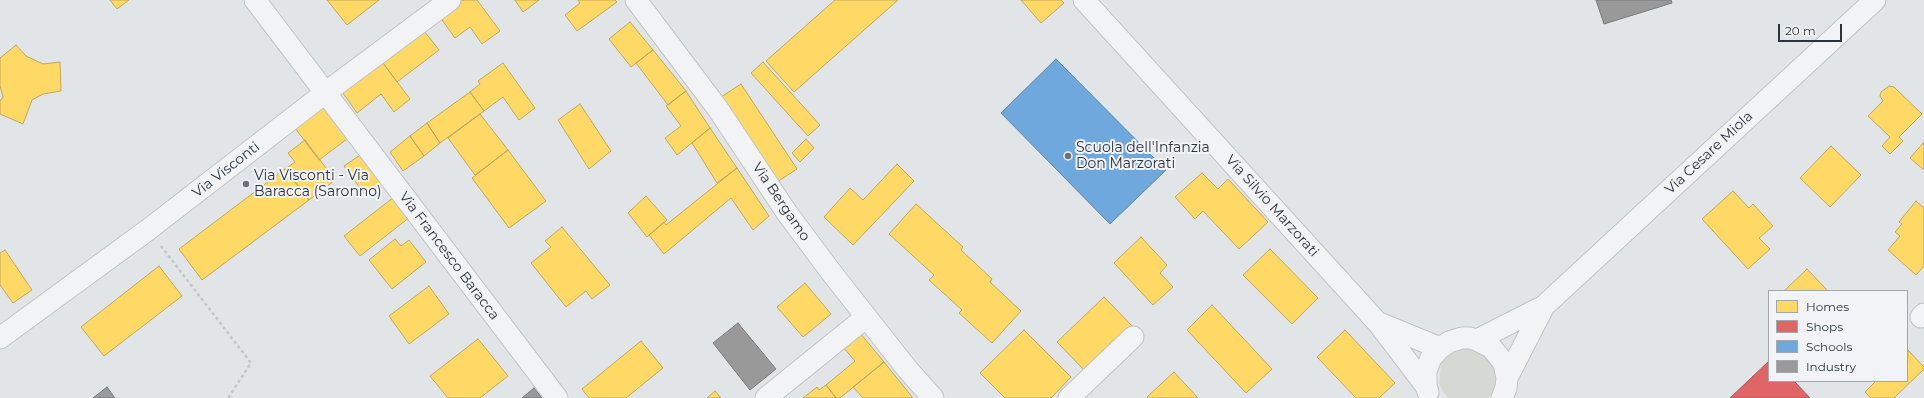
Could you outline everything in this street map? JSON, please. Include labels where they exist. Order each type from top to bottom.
[{"type":"street","name":"Via Francesco Baracca","points":[[255,0],[557,398]]},
{"type":"street","name":"Via Visconti","points":[[0,338],[149,229],[325,93],[450,0]]},
{"type":"street","name":"Via Bergamo","points":[[636,0],[718,109],[787,213],[865,318],[933,398]]},
{"type":"street","name":"Via Silvio Marzorati","points":[[1084,0],[1378,323],[1425,394]]},
{"type":"street","name":"Via Cesare Miola","points":[[1477,340],[1544,306],[1875,0]]},
{"type":"street","name":"Via Cesare Miola","points":[[1507,378],[1544,306]]},
{"type":"street","points":[[766,398],[865,318]]},
{"type":"street","name":"Via Silvio Marzorati","points":[[1378,323],[1440,348]]},
{"type":"street","points":[[1069,398],[1133,337]]},
{"type":"street","name":"Via Cesare Miola","points":[[1425,394],[1426,371],[1431,358],[1440,348],[1449,342],[1462,338],[1477,340],[1491,347],[1500,356],[1506,370],[1507,378],[1506,388],[1502,398]]},
{"type":"path","points":[[149,229],[251,363],[228,398]]},
{"type":"shaded area","points":[[1463,347],[1473,347],[1490,357],[1498,375],[1497,385],[1488,398],[1448,398],[1443,392],[1439,383],[1441,364],[1446,356],[1454,350]]},
{"type":"building: Homes","points":[[110,0],[129,0],[117,9]]},
{"type":"building: Homes","points":[[327,0],[379,0],[347,25]]},
{"type":"building: Homes","points":[[463,0],[477,0],[500,31],[482,44],[470,27],[455,38],[440,17]]},
{"type":"building: Homes","points":[[515,0],[539,0],[523,12]]},
{"type":"building: Homes","points":[[578,0],[615,0],[617,2],[577,31],[565,15],[580,3]]},
{"type":"building: Homes","points":[[835,0],[898,0],[794,92],[766,61]]},
{"type":"building: Homes","points":[[1021,0],[1061,0],[1064,3],[1041,23]]},
{"type":"building: Homes","points":[[630,22],[653,50],[631,67],[609,39]]},
{"type":"building: Homes","points":[[425,32],[439,50],[397,82],[383,63]]},
{"type":"building: Homes","points":[[16,45],[26,56],[43,64],[60,62],[61,91],[43,94],[32,100],[23,124],[0,114],[0,101],[3,97],[0,86],[0,58]]},
{"type":"building: Homes","points":[[653,50],[686,91],[668,105],[636,63]]},
{"type":"building: Homes","points":[[763,62],[820,125],[808,136],[751,73]]},
{"type":"building: Homes","points":[[383,63],[410,99],[394,112],[381,94],[357,113],[343,93]]},
{"type":"building: Homes","points":[[503,63],[535,108],[519,120],[503,97],[484,111],[470,92],[480,84],[478,81]]},
{"type":"building: Homes","points":[[741,84],[797,169],[777,182],[721,97]]},
{"type":"building: Homes","points":[[1889,86],[1894,87],[1922,114],[1899,137],[1903,141],[1890,154],[1882,146],[1890,137],[1868,116],[1883,101],[1880,96],[1881,92]]},
{"type":"building: Homes","points":[[686,91],[710,128],[677,155],[665,138],[681,126],[666,106]]},
{"type":"building: Homes","points":[[470,92],[484,111],[440,143],[427,123]]},
{"type":"building: Homes","points":[[580,104],[611,151],[589,169],[558,120]]},
{"type":"building: Homes","points":[[324,107],[347,139],[319,160],[295,128]]},
{"type":"building: Homes","points":[[480,114],[508,150],[475,175],[448,138]]},
{"type":"building: Homes","points":[[427,123],[440,143],[424,156],[410,136]]},
{"type":"building: Homes","points":[[710,128],[737,168],[717,183],[692,143]]},
{"type":"building: Homes","points":[[410,136],[424,156],[403,171],[390,152]]},
{"type":"building: Homes","points":[[806,139],[814,148],[800,162],[792,153]]},
{"type":"building: Homes","points":[[305,140],[335,180],[309,200],[285,169],[295,162],[288,153]]},
{"type":"building: Homes","points":[[1924,142],[1924,170],[1910,158]]},
{"type":"building: Homes","points":[[1831,146],[1861,175],[1830,207],[1800,178]]},
{"type":"building: Homes","points":[[508,150],[546,201],[509,228],[472,178]]},
{"type":"building: Homes","points":[[366,151],[386,180],[365,195],[344,166]]},
{"type":"building: Homes","points":[[897,164],[914,181],[853,245],[824,217],[850,188],[863,200]]},
{"type":"building: Homes","points":[[737,168],[769,216],[753,230],[731,198],[664,254],[649,235],[664,222],[666,225]]},
{"type":"building: Homes","points":[[285,169],[309,200],[202,280],[179,249]]},
{"type":"building: Homes","points":[[1202,173],[1218,189],[1228,179],[1268,222],[1239,249],[1203,211],[1195,219],[1175,197]]},
{"type":"building: Homes","points":[[1733,191],[1749,208],[1753,204],[1773,226],[1759,238],[1770,249],[1748,269],[1702,219]]},
{"type":"building: Homes","points":[[646,196],[667,220],[647,237],[628,213]]},
{"type":"building: Homes","points":[[394,197],[410,217],[360,256],[344,236]]},
{"type":"building: Homes","points":[[1916,201],[1924,208],[1924,266],[1916,275],[1888,250],[1900,236],[1895,232],[1902,224],[1899,222]]},
{"type":"building: Homes","points":[[916,204],[963,247],[961,250],[992,279],[990,282],[1021,311],[992,343],[959,313],[962,310],[929,280],[934,275],[889,234]]},
{"type":"building: Homes","points":[[562,227],[610,285],[592,299],[586,291],[566,307],[531,263],[551,247],[545,241]]},
{"type":"building: Homes","points":[[1141,237],[1167,265],[1160,273],[1173,287],[1153,305],[1114,263]]},
{"type":"building: Homes","points":[[395,239],[401,246],[409,240],[426,262],[392,289],[369,260]]},
{"type":"building: Homes","points":[[1270,249],[1318,298],[1292,324],[1243,275]]},
{"type":"building: Homes","points":[[5,250],[32,290],[13,303],[0,285],[0,253]]},
{"type":"building: Homes","points":[[159,266],[182,296],[104,356],[81,327]]},
{"type":"building: Homes","points":[[1807,269],[1827,290],[1785,290]]},
{"type":"building: Homes","points":[[805,283],[831,314],[803,337],[777,307]]},
{"type":"building: Homes","points":[[429,286],[449,314],[409,344],[389,316]]},
{"type":"building: Homes","points":[[1104,297],[1134,328],[1087,373],[1057,342]]},
{"type":"building: Homes","points":[[1212,305],[1272,369],[1246,393],[1187,330]]},
{"type":"building: Homes","points":[[1024,330],[1071,377],[1051,398],[1005,398],[980,373]]},
{"type":"building: Homes","points":[[1345,330],[1395,383],[1379,398],[1356,398],[1317,357]]},
{"type":"building: Homes","points":[[860,333],[884,362],[840,398],[836,398],[826,385],[855,361],[843,347]]},
{"type":"building: Homes","points":[[478,339],[508,376],[480,398],[448,398],[430,376]]},
{"type":"building: Homes","points":[[641,341],[663,368],[626,398],[589,398],[582,389]]},
{"type":"building: Homes","points":[[1908,350],[1924,367],[1924,369],[1894,398],[1871,398],[1865,392],[1875,382],[1908,382]]},
{"type":"building: Homes","points":[[884,362],[913,398],[863,398],[853,387]]},
{"type":"building: Homes","points":[[1174,372],[1198,398],[1147,397]]},
{"type":"building: Homes","points":[[826,385],[836,398],[803,398],[817,387],[819,390]]},
{"type":"building: Homes","points":[[715,391],[721,398],[707,398]]},
{"type":"building: Shops","points":[[1768,362],[1768,382],[1795,382],[1810,398],[1730,398]]},
{"type":"building: Schools","points":[[1056,59],[1166,170],[1110,224],[1001,113]]},
{"type":"building: Industry","points":[[1596,0],[1671,0],[1672,3],[1604,24]]},
{"type":"building: Industry","points":[[738,323],[776,369],[750,390],[713,343]]},
{"type":"building: Industry","points":[[107,387],[115,398],[93,398]]},
{"type":"building: Industry","points":[[534,388],[542,398],[522,398]]},
{"type":"place","name":"Scuola dell'Infanzia Don Marzorati","points":[[1068,156]]},
{"type":"place","name":"Via Visconti - Via Baracca (Saronno)","points":[[246,184]]}]
